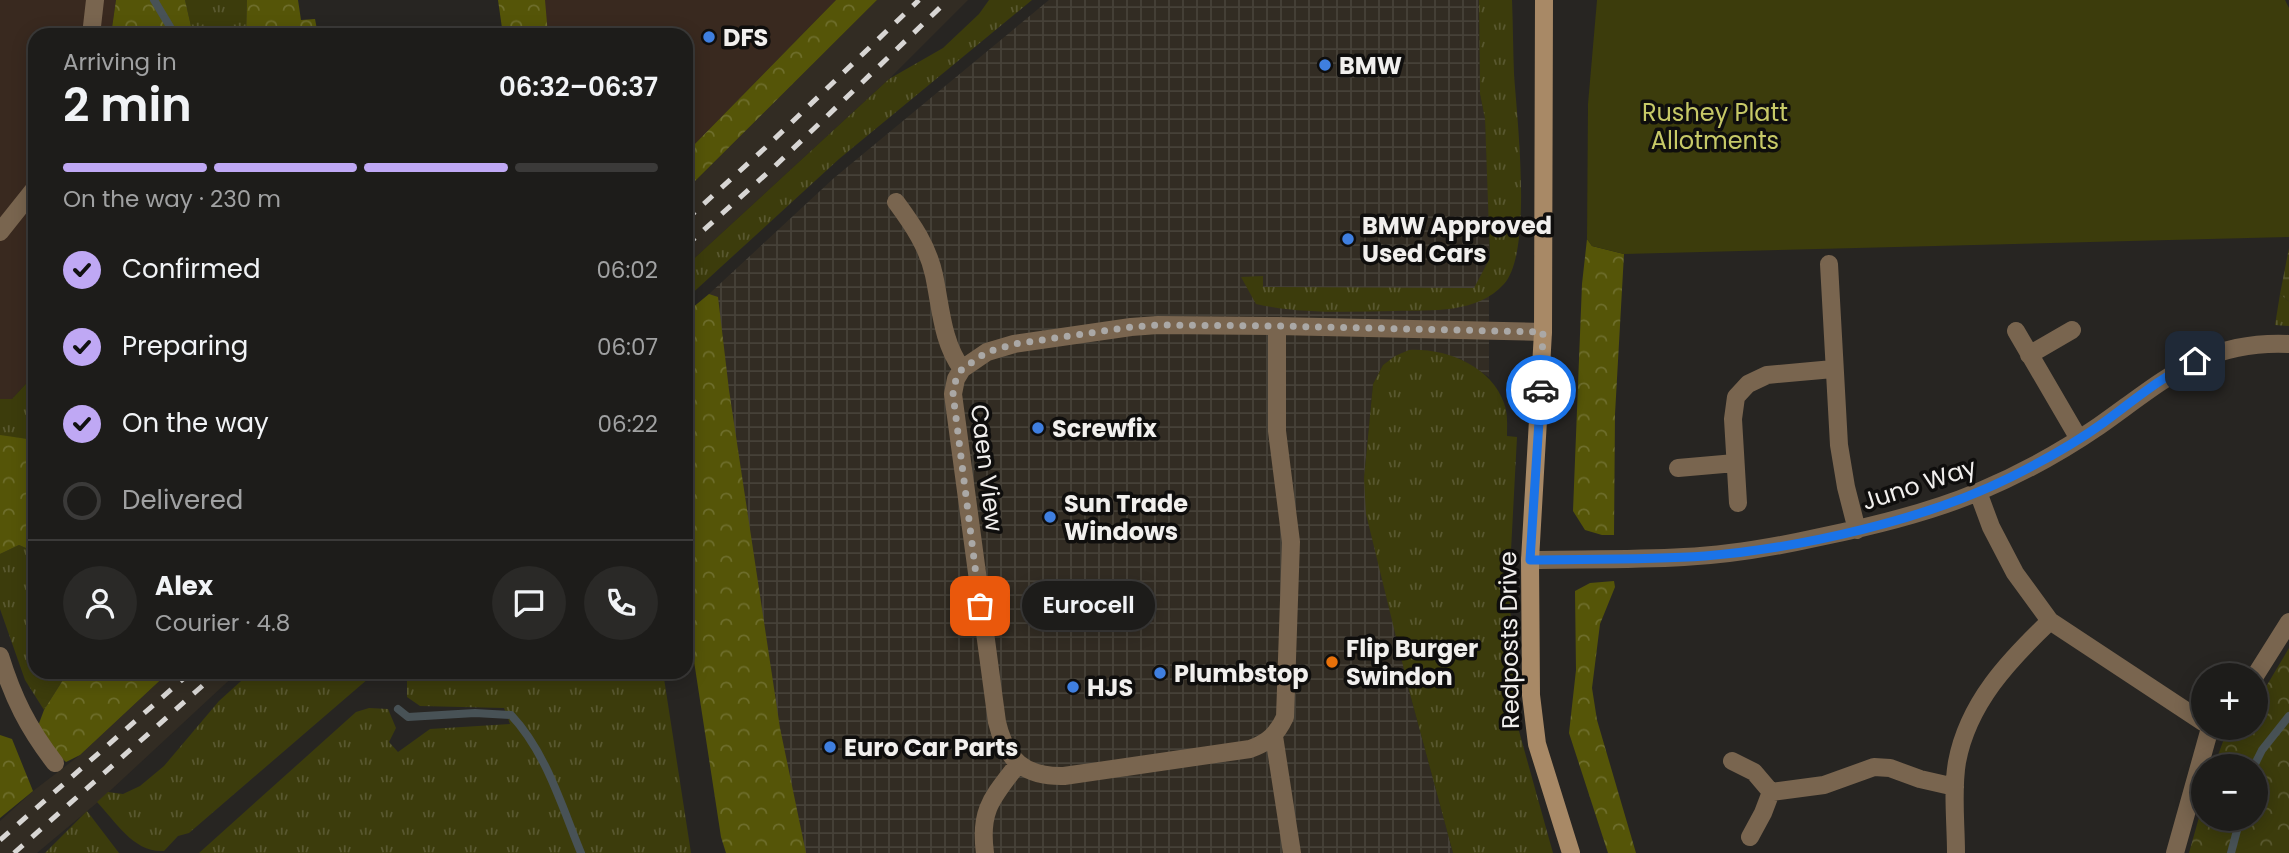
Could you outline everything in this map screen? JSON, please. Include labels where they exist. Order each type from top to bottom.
[{"type":"main road","name":"Redposts Drive","points":[[1544,0],[1543,332],[1530,560],[1531,695],[1534,729],[1571,853]]},
{"type":"street","points":[[92,28],[95,0]]},
{"type":"street","points":[[0,232],[28,197]]},
{"type":"street","points":[[896,202],[915,229],[929,257],[946,339],[952,355],[962,369],[987,352],[1014,344],[1158,325],[1543,332]]},
{"type":"street","points":[[1829,264],[1833,369],[1842,467],[1857,530]]},
{"type":"street","points":[[985,853],[983,820],[988,805],[1018,764],[1047,776],[1064,776],[1250,749],[1264,744],[1274,736],[1285,717],[1291,542],[1277,431],[1277,326]]},
{"type":"street","points":[[2029,355],[2072,330]]},
{"type":"street","points":[[2016,331],[2079,439]]},
{"type":"street","name":"Juno Way","points":[[1530,560],[1707,556],[1771,548],[1899,519],[1978,492],[2038,463],[2079,439],[2152,386],[2195,361],[2248,346],[2289,344]]},
{"type":"street","name":"Caen View","points":[[962,369],[956,379],[953,394],[986,651],[1002,742],[1018,764]]},
{"type":"street","points":[[1738,503],[1733,406],[1744,386],[1767,375],[1833,369]]},
{"type":"street","points":[[1678,468],[1735,463]]},
{"type":"street","points":[[1978,492],[1991,527],[2015,573],[2050,621],[2191,714]]},
{"type":"street","points":[[1956,853],[1955,788],[1962,744],[1977,708],[2001,671],[2050,621]]},
{"type":"street","points":[[2263,663],[2289,622]]},
{"type":"street","points":[[0,656],[21,713],[30,730],[55,763]]},
{"type":"street","points":[[1274,736],[1292,853]]},
{"type":"street","points":[[2175,853],[2207,740]]},
{"type":"street","points":[[1732,761],[1754,772],[1771,792]]},
{"type":"street","points":[[1771,792],[1824,785],[1874,767],[1890,768],[1955,788]]},
{"type":"street","points":[[1750,837],[1771,792]]},
{"type":"shaded area","points":[[0,0],[116,0],[112,28],[28,28],[28,382],[12,399],[0,399]]},
{"type":"shaded area","points":[[524,0],[836,0],[693,146],[693,28],[528,28]]},
{"type":"shaded area","points":[[877,0],[968,0],[889,79],[693,260],[693,183]]},
{"type":"shaded area","points":[[1049,0],[1479,0],[1480,94],[1485,119],[1489,211],[1489,377],[1462,360],[1422,350],[1395,356],[1383,365],[1373,384],[1364,478],[1410,694],[1453,853],[772,853],[703,320],[709,294],[834,178]]},
{"type":"shaded area","points":[[161,679],[230,679],[98,802],[37,853],[0,853],[0,821],[33,791],[80,755]]},
{"type":"green space","points":[[116,0],[185,0],[191,28],[112,28]]},
{"type":"green space","points":[[185,0],[247,0],[246,28],[191,28]]},
{"type":"green space","points":[[247,0],[298,0],[301,20],[315,19],[317,28],[246,28]]},
{"type":"green space","points":[[498,0],[545,0],[547,28],[502,28]]},
{"type":"green space","points":[[836,0],[877,0],[693,183],[693,146]]},
{"type":"green space","points":[[989,0],[1032,0],[839,159],[693,293],[693,260],[889,79],[943,48],[979,14]]},
{"type":"green space","points":[[1479,0],[1512,0],[1521,215],[1513,268],[1504,284],[1481,301],[1438,310],[1325,312],[1256,304],[1241,277],[1263,276],[1263,287],[1474,288],[1490,258],[1485,119],[1480,94]]},
{"type":"green space","name":"Rushey Platt Allotments","points":[[1597,0],[2285,0],[2289,8],[2289,237],[1624,254],[1592,246],[1587,239],[1588,104]]},
{"type":"green space","points":[[1587,239],[1592,246],[1624,254],[1615,414],[1614,535],[1585,530],[1573,511],[1582,284]]},
{"type":"green space","points":[[2289,248],[2289,302],[2280,294]]},
{"type":"green space","points":[[709,294],[718,297],[729,390],[780,728],[806,853],[726,853],[721,837],[693,655],[693,307]]},
{"type":"green space","points":[[2280,294],[2289,302],[2289,326],[2275,325]]},
{"type":"green space","points":[[1409,350],[1438,352],[1478,369],[1498,390],[1504,403],[1507,436],[1517,437],[1509,588],[1517,724],[1553,853],[1453,853],[1410,694],[1366,514],[1364,478],[1373,384],[1383,365]]},
{"type":"green space","points":[[28,382],[28,439],[0,436],[0,399],[12,399]]},
{"type":"green space","points":[[0,435],[28,439],[28,549],[19,545],[0,554]]},
{"type":"green space","points":[[19,545],[28,549],[28,679],[64,679],[44,710],[25,680],[0,609],[0,554]]},
{"type":"green space","points":[[1614,581],[1615,587],[1600,624],[1592,688],[1597,720],[1636,853],[1608,853],[1569,733],[1576,670],[1575,591],[1590,583]]},
{"type":"green space","points":[[2289,648],[2289,853],[2189,853],[2195,831],[2268,831],[2268,754],[2218,754],[2224,740],[2268,740],[2268,683]]},
{"type":"green space","points":[[64,679],[161,679],[80,755],[66,762],[46,744],[38,726],[44,710]]},
{"type":"green space","points":[[243,679],[368,679],[189,833],[178,836],[164,851],[144,847],[126,835],[97,802],[108,792],[123,794],[140,786],[164,766],[219,701]]},
{"type":"green space","points":[[407,679],[664,679],[691,853],[199,853],[356,712],[369,708],[388,709],[396,728],[389,742],[398,752],[430,729],[510,724],[504,708],[420,706],[407,697]]},
{"type":"green space","points":[[0,735],[12,739],[33,791],[0,818]]},
{"type":"green space","points":[[87,811],[119,853],[45,853]]},
{"type":"waterway","points":[[154,0],[171,28]]},
{"type":"waterway","points":[[398,709],[408,717],[475,713],[511,715],[544,763],[581,853]]},
{"type":"waterway","points":[[2260,754],[2289,716]]},
{"type":"waterway","points":[[2231,853],[2237,831]]},
{"type":"railway","points":[[693,214],[919,0]]},
{"type":"railway","points":[[693,240],[774,167],[948,0]]},
{"type":"railway","points":[[0,840],[183,679]]},
{"type":"railway","points":[[14,853],[210,679]]},
{"type":"way so far","points":[[980,606],[953,394],[956,379],[962,369],[987,352],[1014,344],[1158,325],[1543,332],[1541,390]]},
{"type":"place","name":"DFS","points":[[709,37]]},
{"type":"place","name":"BMW","points":[[1325,65]]},
{"type":"place","name":"BMW Approved Used Cars","points":[[1348,239]]},
{"type":"place","name":"Screwfix","points":[[1038,428]]},
{"type":"place","name":"Sun Trade Windows","points":[[1050,517]]},
{"type":"place","name":"Eurocell","points":[[980,606]]},
{"type":"place","name":"Flip Burger Swindon","points":[[1332,662]]},
{"type":"place","name":"Plumbstop","points":[[1160,673]]},
{"type":"place","name":"HJS","points":[[1073,687]]},
{"type":"place","name":"Euro Car Parts","points":[[830,747]]},
{"type":"route","points":[[1541,390],[1530,560],[1684,557],[1771,548],[1857,530],[1960,499],[2009,478],[2059,451],[2179,368],[2195,361]]}]
